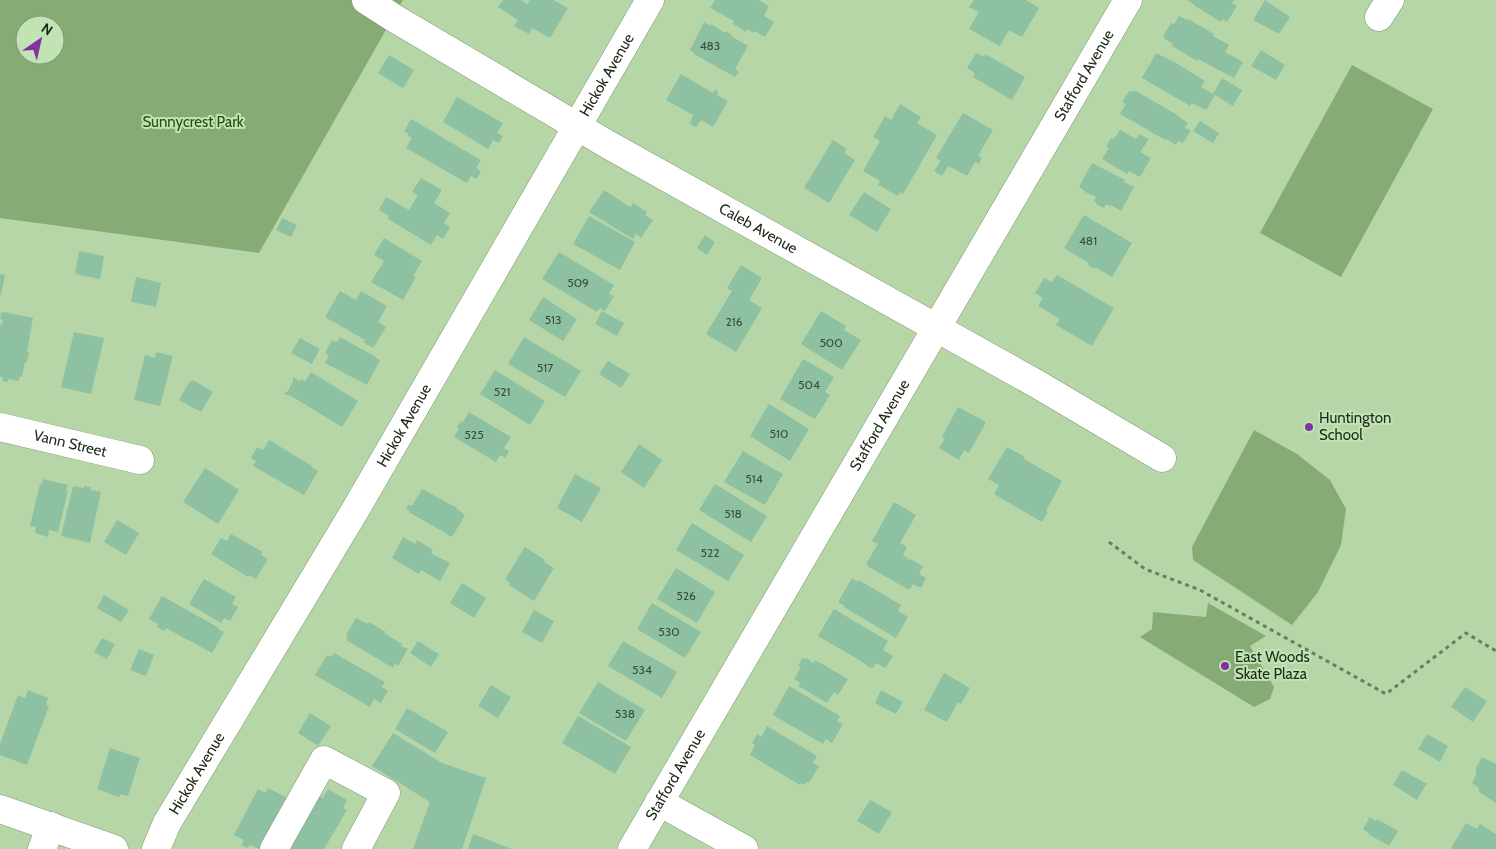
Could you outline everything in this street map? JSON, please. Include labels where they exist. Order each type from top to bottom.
[{"type":"street","name":"Caleb Avenue","points":[[366,0],[577,126],[1037,384],[1162,458]]},
{"type":"street","name":"Hickok Avenue","points":[[156,849],[167,823],[357,507],[650,0]]},
{"type":"street","name":"Stafford Avenue","points":[[632,849],[1128,0]]},
{"type":"street","name":"Vann Street","points":[[0,427],[140,460]]},
{"type":"street","points":[[274,849],[324,760],[386,793],[356,849]]},
{"type":"street","points":[[659,802],[744,849]]},
{"type":"street","points":[[0,809],[46,838],[114,849]]},
{"type":"path","points":[[1110,542],[1145,569],[1200,590],[1386,694],[1466,633],[1496,651]]},
{"type":"green space","name":"Sunnycrest Park","points":[[0,0],[403,0],[259,253],[0,218]]},
{"type":"green space","points":[[1352,65],[1433,109],[1341,277],[1260,233]]},
{"type":"green space","points":[[1254,430],[1297,454],[1330,480],[1346,509],[1341,545],[1318,592],[1292,625],[1193,560],[1192,547]]},
{"type":"green space","name":"East Woods Skate Plaza","points":[[1208,603],[1266,636],[1250,646],[1274,687],[1270,699],[1254,707],[1140,637],[1152,629],[1153,612],[1206,617]]},
{"type":"building","points":[[503,0],[521,0],[527,4],[530,0],[553,0],[568,8],[550,38],[532,28],[529,34],[514,26],[518,20],[498,7]]},
{"type":"building","points":[[715,0],[759,0],[769,6],[764,16],[774,22],[765,37],[755,31],[753,33],[747,29],[746,32],[733,24],[734,21],[710,8]]},
{"type":"building","points":[[974,0],[1026,0],[1039,8],[1022,37],[1009,30],[1000,46],[969,29],[979,12],[969,7]]},
{"type":"building","points":[[1187,0],[1234,0],[1232,3],[1237,6],[1227,22],[1223,19],[1221,22]]},
{"type":"building","points":[[1265,0],[1290,17],[1279,34],[1253,20]]},
{"type":"building","points":[[1179,16],[1214,34],[1213,36],[1229,45],[1225,52],[1243,62],[1234,78],[1198,59],[1197,61],[1172,46],[1173,44],[1165,39],[1163,36],[1171,23],[1174,24]]},
{"type":"building","points":[[704,22],[725,33],[726,31],[748,46],[735,69],[739,72],[735,77],[690,50]]},
{"type":"building","points":[[1261,50],[1285,65],[1276,80],[1251,66]]},
{"type":"building","points":[[976,53],[984,57],[985,54],[1025,77],[1012,100],[973,77],[975,73],[967,68]]},
{"type":"building","points":[[1156,53],[1205,81],[1201,87],[1213,94],[1222,78],[1242,90],[1233,106],[1215,95],[1206,110],[1192,103],[1190,106],[1142,78]]},
{"type":"building","points":[[389,55],[414,70],[403,88],[378,73]]},
{"type":"building","points":[[681,74],[713,93],[715,89],[718,92],[717,95],[728,101],[713,127],[701,120],[696,127],[690,124],[693,115],[666,100]]},
{"type":"building","points":[[1134,90],[1188,123],[1185,128],[1190,130],[1190,132],[1183,143],[1178,141],[1176,145],[1165,140],[1120,114],[1126,104],[1122,102],[1129,91],[1133,92]]},
{"type":"building","points":[[457,97],[503,123],[497,133],[503,136],[499,143],[493,140],[488,149],[443,122]]},
{"type":"building","points":[[900,104],[921,117],[917,123],[937,135],[903,194],[900,192],[898,196],[878,185],[880,181],[863,171],[880,141],[873,137],[885,116],[891,120]]},
{"type":"building","points":[[963,113],[993,130],[978,156],[982,158],[979,164],[975,162],[967,176],[948,166],[942,176],[934,171],[941,161],[936,158]]},
{"type":"building","points":[[411,119],[481,160],[476,168],[481,171],[477,179],[471,176],[467,183],[406,148],[412,138],[404,131]]},
{"type":"building","points":[[1200,121],[1219,133],[1213,143],[1193,131]]},
{"type":"building","points":[[1120,130],[1136,139],[1139,134],[1149,139],[1140,152],[1151,158],[1140,177],[1129,171],[1127,174],[1102,159],[1109,148],[1106,147],[1111,138],[1114,139]]},
{"type":"building","points":[[833,140],[847,149],[844,153],[855,160],[829,203],[804,188]]},
{"type":"building","points":[[1092,163],[1125,180],[1124,182],[1134,187],[1121,211],[1111,205],[1106,204],[1104,208],[1096,204],[1094,201],[1096,197],[1079,187]]},
{"type":"building","points":[[421,178],[442,190],[434,203],[450,213],[444,223],[450,227],[443,239],[437,235],[431,245],[388,219],[389,216],[379,210],[386,197],[409,210],[418,195],[412,192]]},
{"type":"building","points":[[604,190],[630,207],[633,203],[647,212],[645,215],[653,220],[641,238],[636,234],[633,239],[589,212]]},
{"type":"building","points":[[864,192],[891,209],[877,232],[849,215]]},
{"type":"building","points":[[1084,215],[1132,243],[1112,277],[1095,267],[1094,269],[1088,265],[1089,263],[1064,248]]},
{"type":"building","points":[[589,216],[635,242],[620,270],[573,244]]},
{"type":"building","points":[[282,218],[297,225],[291,237],[276,230]]},
{"type":"building","points":[[705,235],[715,242],[707,255],[697,248]]},
{"type":"building","points":[[384,238],[422,261],[413,276],[416,277],[403,300],[371,282],[384,261],[374,255]]},
{"type":"building","points":[[79,251],[104,256],[100,279],[75,274]]},
{"type":"building","points":[[559,252],[614,285],[609,294],[614,296],[605,311],[600,308],[597,312],[542,279]]},
{"type":"building","points":[[741,265],[762,278],[749,300],[762,308],[736,352],[706,334],[732,291],[727,288]]},
{"type":"building","points":[[0,274],[5,275],[1,295],[0,295]]},
{"type":"building","points":[[1057,275],[1114,308],[1092,346],[1056,325],[1060,319],[1038,306],[1043,298],[1035,293],[1044,278],[1052,282]]},
{"type":"building","points":[[136,277],[161,283],[156,307],[131,302]]},
{"type":"building","points":[[340,291],[356,300],[361,291],[387,306],[378,322],[386,327],[373,348],[363,342],[365,340],[325,317]]},
{"type":"building","points":[[543,297],[577,319],[563,341],[529,320]]},
{"type":"building","points":[[602,311],[624,323],[617,336],[595,324]]},
{"type":"building","points":[[821,311],[846,326],[844,330],[861,340],[842,370],[801,344]]},
{"type":"building","points":[[1,312],[33,318],[27,362],[25,362],[22,377],[20,376],[19,381],[8,379],[8,382],[2,381],[3,377],[0,377],[0,324],[2,325],[3,320],[0,319]]},
{"type":"building","points":[[74,332],[104,338],[91,394],[61,387]]},
{"type":"building","points":[[340,337],[380,360],[367,385],[325,363],[329,356],[325,353],[332,340],[337,342]]},
{"type":"building","points":[[524,337],[581,371],[565,397],[508,364]]},
{"type":"building","points":[[300,338],[320,349],[312,364],[291,353]]},
{"type":"building","points":[[156,352],[173,356],[160,406],[134,400],[145,355],[155,358]]},
{"type":"building","points":[[803,359],[834,377],[825,392],[830,395],[815,419],[780,399]]},
{"type":"building","points":[[608,361],[630,374],[621,388],[599,374]]},
{"type":"building","points":[[495,370],[545,401],[530,425],[480,394]]},
{"type":"building","points":[[311,372],[358,401],[342,427],[291,396],[283,394],[288,391],[293,377],[300,381],[301,379],[305,381]]},
{"type":"building","points":[[193,380],[213,392],[201,412],[179,400],[190,381],[192,382]]},
{"type":"building","points":[[769,404],[809,429],[790,461],[750,436]]},
{"type":"building","points":[[958,407],[986,422],[969,453],[964,450],[959,460],[939,448],[945,439],[942,437]]},
{"type":"building","points":[[469,412],[511,437],[504,448],[509,451],[505,458],[500,455],[496,462],[454,437],[461,421],[463,422]]},
{"type":"building","points":[[269,440],[318,471],[304,495],[253,466],[256,461],[251,458],[257,447],[263,450]]},
{"type":"building","points":[[639,444],[662,460],[644,488],[621,472]]},
{"type":"building","points":[[1007,447],[1062,481],[1042,522],[994,494],[999,485],[988,479]]},
{"type":"building","points":[[743,451],[783,474],[765,505],[724,482]]},
{"type":"building","points":[[205,468],[239,490],[218,524],[183,502]]},
{"type":"building","points":[[575,474],[601,488],[582,522],[557,508]]},
{"type":"building","points":[[43,479],[68,485],[58,532],[49,530],[48,537],[35,533],[36,527],[30,526],[40,484],[42,485]]},
{"type":"building","points":[[715,484],[767,516],[751,542],[699,510]]},
{"type":"building","points":[[73,486],[91,487],[91,490],[101,492],[90,543],[61,536]]},
{"type":"building","points":[[422,489],[457,508],[465,515],[452,537],[406,509],[409,504],[412,506]]},
{"type":"building","points":[[894,502],[916,515],[900,543],[907,547],[903,555],[923,566],[919,574],[926,578],[921,588],[913,584],[909,590],[866,564],[878,544],[872,541]]},
{"type":"building","points":[[117,520],[139,533],[126,555],[104,542]]},
{"type":"building","points":[[692,523],[744,555],[728,581],[676,550]]},
{"type":"building","points":[[231,534],[263,552],[261,555],[268,559],[256,579],[249,575],[248,577],[211,554],[221,538],[227,541]]},
{"type":"building","points":[[403,537],[415,544],[417,540],[433,550],[431,553],[450,563],[440,581],[421,570],[419,574],[392,558]]},
{"type":"building","points":[[525,547],[554,568],[534,601],[509,585],[510,583],[505,579]]},
{"type":"building","points":[[676,568],[715,592],[697,623],[657,599]]},
{"type":"building","points":[[852,578],[858,582],[859,580],[901,605],[898,611],[908,617],[896,638],[838,602]]},
{"type":"building","points":[[204,579],[236,597],[232,604],[238,607],[230,621],[224,618],[221,623],[189,604]]},
{"type":"building","points":[[462,583],[486,598],[474,618],[450,603]]},
{"type":"building","points":[[104,595],[129,610],[121,622],[97,608]]},
{"type":"building","points":[[162,596],[224,632],[212,653],[166,628],[164,631],[157,627],[158,624],[149,619]]},
{"type":"building","points":[[652,603],[701,632],[685,658],[637,629]]},
{"type":"building","points":[[834,609],[888,641],[883,650],[893,656],[885,668],[876,663],[873,668],[870,668],[818,636]]},
{"type":"building","points":[[534,610],[554,621],[542,643],[522,632]]},
{"type":"building","points":[[356,618],[367,624],[369,622],[386,632],[384,633],[408,649],[398,666],[395,664],[393,668],[346,640],[348,635],[346,635]]},
{"type":"building","points":[[102,638],[115,644],[107,659],[94,652]]},
{"type":"building","points":[[418,641],[439,654],[431,667],[410,653]]},
{"type":"building","points":[[623,641],[677,672],[662,698],[608,666]]},
{"type":"building","points":[[139,649],[154,655],[146,676],[130,670]]},
{"type":"building","points":[[334,653],[385,682],[382,687],[388,691],[381,703],[374,699],[370,707],[315,675],[327,655],[331,657]]},
{"type":"building","points":[[802,658],[806,658],[814,663],[815,660],[848,679],[838,695],[834,692],[827,703],[798,686],[800,683],[794,679],[801,667],[798,666]]},
{"type":"building","points":[[944,673],[970,688],[961,704],[958,702],[947,722],[924,710]]},
{"type":"building","points":[[598,682],[645,710],[626,741],[579,713]]},
{"type":"building","points":[[491,685],[511,697],[498,718],[478,706]]},
{"type":"building","points":[[789,686],[840,716],[837,721],[843,724],[832,743],[826,739],[823,744],[773,715]]},
{"type":"building","points":[[1465,687],[1487,701],[1473,722],[1451,707]]},
{"type":"building","points":[[28,690],[48,698],[46,705],[49,706],[27,765],[0,755],[0,744],[18,695],[25,698]]},
{"type":"building","points":[[881,690],[903,702],[896,714],[875,703]]},
{"type":"building","points":[[407,708],[448,732],[435,753],[395,729]]},
{"type":"building","points":[[310,713],[331,726],[318,746],[298,733]]},
{"type":"building","points":[[578,716],[631,747],[615,774],[562,743]]},
{"type":"building","points":[[767,726],[817,756],[813,763],[819,766],[809,783],[806,782],[804,785],[801,783],[800,785],[750,755],[755,745],[752,743],[757,734],[761,737]]},
{"type":"building","points":[[393,733],[442,763],[486,778],[462,849],[413,849],[430,802],[372,766]]},
{"type":"building","points":[[1427,734],[1448,746],[1440,762],[1418,749]]},
{"type":"building","points":[[110,748],[140,758],[128,796],[121,794],[119,797],[97,789]]},
{"type":"building","points":[[1482,757],[1496,764],[1496,803],[1479,792],[1479,788],[1472,783],[1476,775],[1476,768]]},
{"type":"building","points":[[1402,770],[1427,783],[1417,800],[1393,785]]},
{"type":"building","points":[[268,788],[287,798],[260,849],[249,845],[248,848],[241,845],[244,840],[234,835],[258,789],[265,793]]},
{"type":"building","points":[[328,789],[347,800],[343,808],[347,810],[324,849],[285,849],[317,795],[323,798]]},
{"type":"building","points":[[870,800],[892,812],[879,834],[857,821]]},
{"type":"building","points":[[1370,817],[1398,831],[1389,846],[1363,829]]},
{"type":"building","points":[[1466,823],[1477,829],[1480,824],[1496,834],[1496,849],[1451,848]]},
{"type":"building","points":[[473,834],[512,849],[468,849]]},
{"type":"place","name":"Huntington School","points":[[1309,427]]},
{"type":"place","name":"East Woods Skate Plaza","points":[[1225,666]]}]
